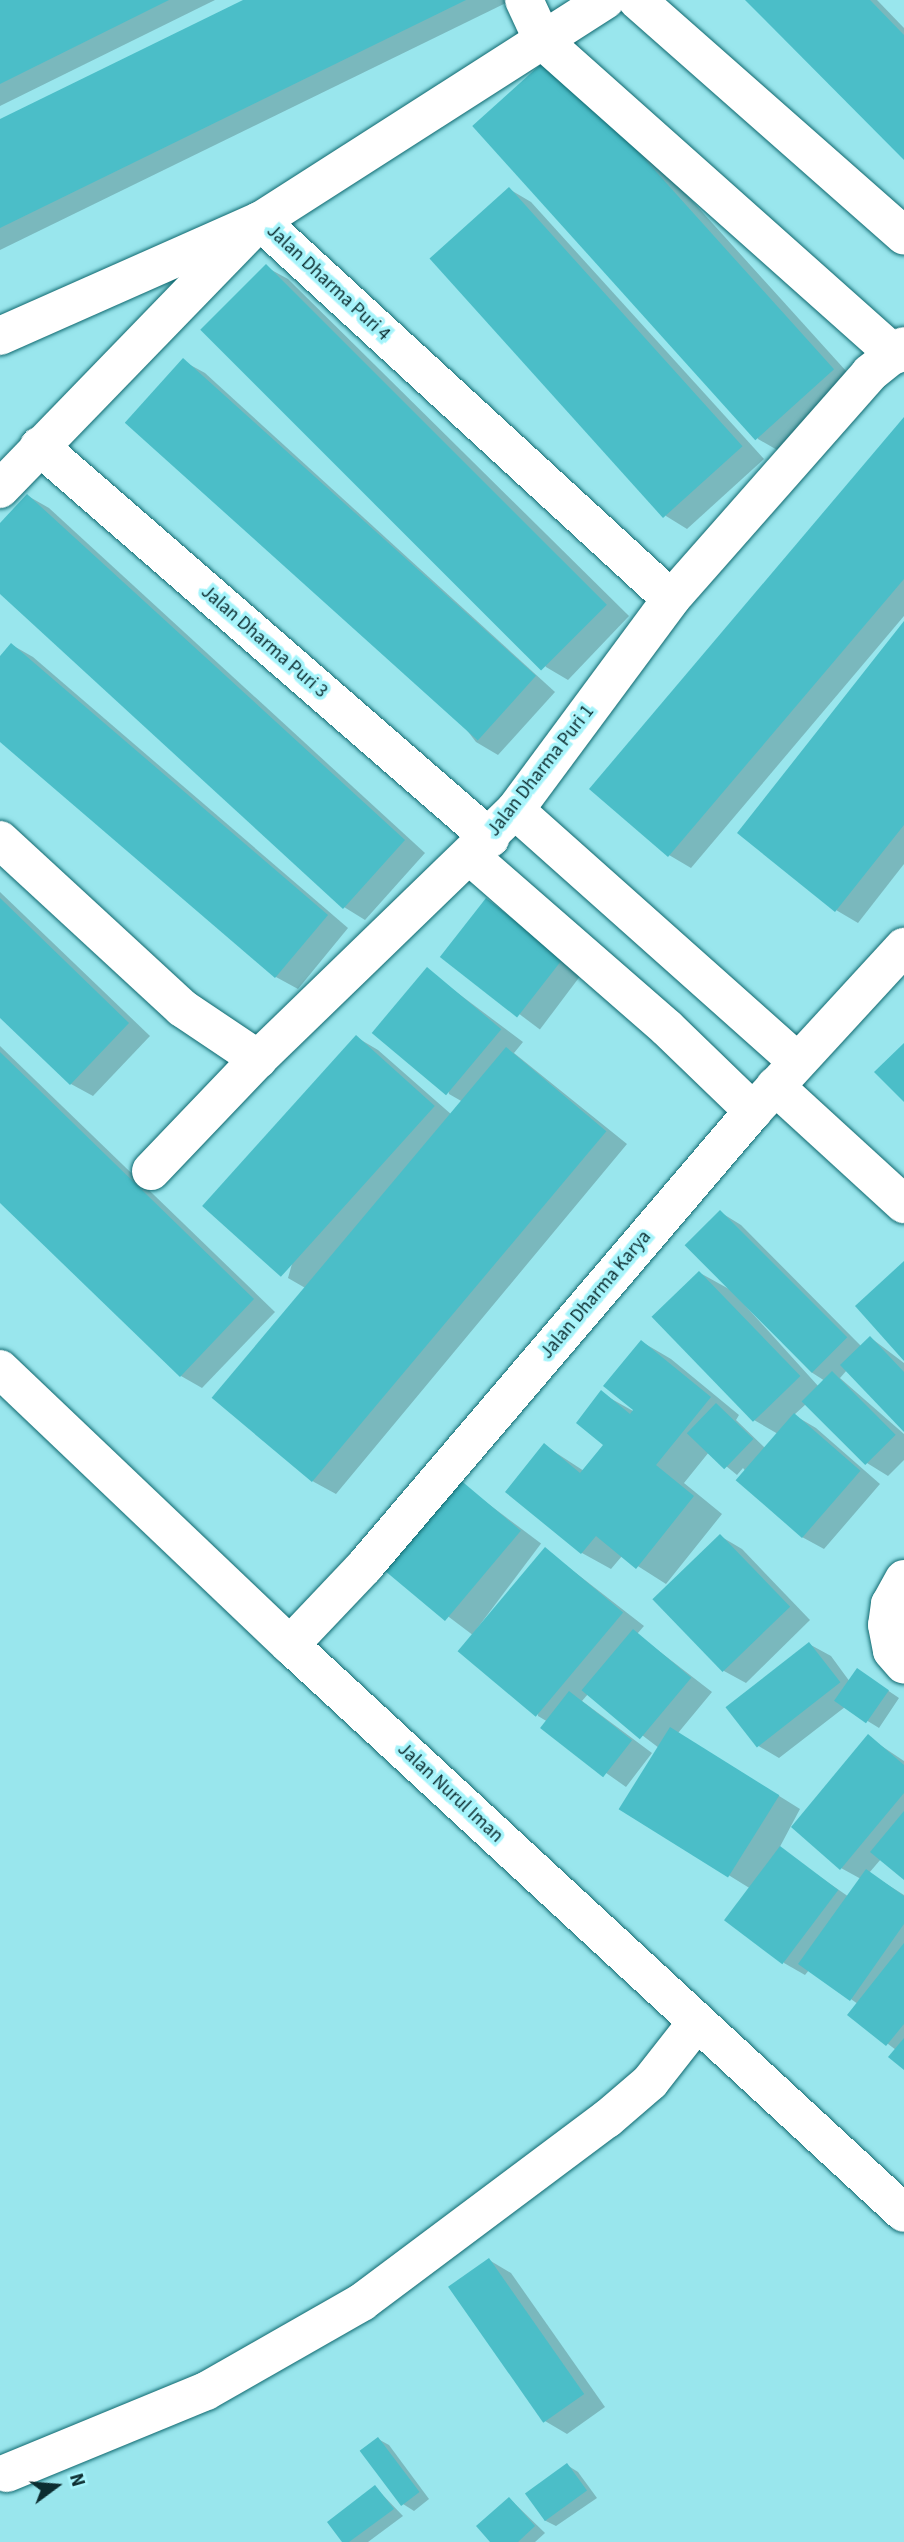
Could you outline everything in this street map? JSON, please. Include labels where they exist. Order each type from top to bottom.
[{"type":"street","points":[[524,0],[543,41],[899,350]]},
{"type":"street","points":[[0,335],[260,221],[605,0]]},
{"type":"street","points":[[637,0],[904,235]]},
{"type":"street","name":"Jalan Dharma Puri 4","points":[[0,489],[260,221],[671,599]]},
{"type":"street","name":"Jalan Dharma Puri 1","points":[[151,1171],[258,1059],[480,847],[515,810],[671,599],[870,373],[899,350]]},
{"type":"street","name":"Jalan Dharma Puri 3","points":[[39,446],[480,847],[667,1028],[775,1086]]},
{"type":"street","points":[[515,810],[775,1086],[904,1204]]},
{"type":"street","points":[[0,840],[182,1008],[258,1059]]},
{"type":"street","name":"Jalan Dharma Karya","points":[[290,1645],[364,1567],[775,1086],[904,947]]},
{"type":"street","name":"Jalan Nurul Iman","points":[[0,1369],[290,1645],[904,2213]]},
{"type":"street","points":[[904,1579],[890,1604],[887,1625],[892,1651],[904,1665]]},
{"type":"street","points":[[7,2473],[206,2391],[362,2302],[607,2119],[650,2082],[698,2022]]},
{"type":"building","points":[[0,0],[169,0],[0,84]]},
{"type":"building","points":[[243,0],[466,0],[0,228],[0,119]]},
{"type":"building","points":[[745,0],[870,0],[904,35],[904,160]]},
{"type":"building","points":[[551,55],[834,369],[755,440],[472,126]]},
{"type":"building","points":[[509,187],[743,446],[663,518],[429,259]]},
{"type":"building","points":[[266,264],[607,605],[541,671],[200,330]]},
{"type":"building","points":[[183,358],[536,676],[478,740],[125,423]]},
{"type":"building","points":[[904,417],[904,579],[668,857],[589,789]]},
{"type":"building","points":[[27,494],[405,840],[343,909],[0,594],[0,523]]},
{"type":"building","points":[[904,621],[904,825],[835,912],[737,833]]},
{"type":"building","points":[[11,643],[328,915],[275,978],[0,742],[0,656]]},
{"type":"building","points":[[0,898],[129,1023],[70,1085],[0,1018]]},
{"type":"building","points":[[486,898],[563,958],[517,1017],[440,957]]},
{"type":"building","points":[[427,967],[501,1029],[446,1095],[372,1033]]},
{"type":"building","points":[[356,1035],[435,1106],[281,1277],[202,1206]]},
{"type":"building","points":[[904,1043],[904,1102],[874,1072]]},
{"type":"building","points":[[506,1047],[606,1131],[312,1482],[212,1398]]},
{"type":"building","points":[[0,1052],[254,1299],[180,1377],[0,1203]]},
{"type":"building","points":[[720,1210],[847,1337],[812,1373],[685,1245]]},
{"type":"building","points":[[904,1261],[904,1361],[855,1306]]},
{"type":"building","points":[[699,1271],[800,1376],[753,1422],[652,1317]]},
{"type":"building","points":[[870,1336],[904,1372],[904,1432],[840,1365]]},
{"type":"building","points":[[641,1340],[711,1397],[656,1465],[694,1496],[636,1569],[596,1536],[581,1554],[505,1492],[544,1443],[580,1473],[603,1445],[576,1423],[601,1390],[630,1414],[633,1410],[603,1386]]},
{"type":"building","points":[[832,1371],[896,1435],[865,1465],[802,1401]]},
{"type":"building","points":[[716,1403],[753,1439],[724,1469],[687,1433]]},
{"type":"building","points":[[794,1413],[860,1471],[802,1538],[736,1480]]},
{"type":"building","points":[[458,1478],[521,1531],[445,1621],[382,1568]]},
{"type":"building","points":[[720,1534],[790,1607],[723,1672],[652,1599]]},
{"type":"building","points":[[545,1547],[623,1613],[536,1717],[458,1651]]},
{"type":"building","points":[[633,1629],[691,1678],[640,1739],[582,1690]]},
{"type":"building","points":[[809,1642],[840,1682],[757,1747],[725,1707]]},
{"type":"building","points":[[857,1668],[889,1690],[866,1723],[834,1701]]},
{"type":"building","points":[[569,1691],[632,1740],[603,1777],[540,1728]]},
{"type":"building","points":[[670,1727],[779,1795],[728,1878],[619,1809]]},
{"type":"building","points":[[868,1734],[904,1765],[904,1793],[840,1870],[791,1827]]},
{"type":"building","points":[[904,1811],[904,1880],[870,1852]]},
{"type":"building","points":[[780,1846],[838,1890],[782,1964],[724,1920]]},
{"type":"building","points":[[866,1869],[904,1896],[904,1924],[850,2001],[798,1964]]},
{"type":"building","points":[[904,1943],[904,2024],[886,2046],[847,2015]]},
{"type":"building","points":[[904,2038],[904,2070],[888,2057]]},
{"type":"building","points":[[489,2258],[584,2394],[543,2423],[448,2287]]},
{"type":"building","points":[[378,2437],[420,2492],[401,2506],[360,2451]]},
{"type":"building","points":[[567,2463],[587,2491],[545,2521],[525,2494]]},
{"type":"building","points":[[375,2485],[394,2509],[349,2542],[342,2542],[327,2522]]},
{"type":"building","points":[[509,2497],[535,2526],[518,2542],[490,2542],[476,2526]]}]
